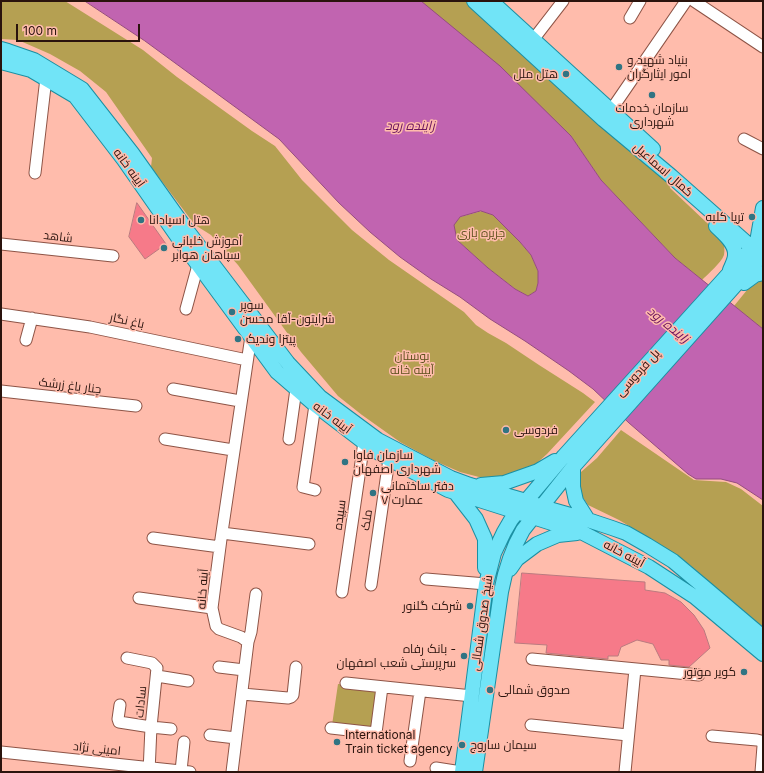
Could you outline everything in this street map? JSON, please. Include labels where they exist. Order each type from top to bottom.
[{"type":"main road","name":"کمال اسماعیل","points":[[474,1],[530,44],[608,115],[742,229],[760,250]]},
{"type":"main road","name":"کمال اسماعیل","points":[[491,1],[530,44]]},
{"type":"main road","name":"آیینه خانه","points":[[1,49],[34,60],[82,89],[132,153],[186,229],[288,363],[320,397],[378,440],[451,478],[537,512],[585,526],[612,528],[626,533],[673,561],[763,637]]},
{"type":"main road","name":"آیینه خانه","points":[[1,62],[32,70],[75,96],[124,160],[277,372],[296,389],[374,450],[448,490],[522,506]]},
{"type":"main road","name":"کمال اسماعیل","points":[[608,115],[670,176],[760,250]]},
{"type":"main road","points":[[670,176],[673,187],[716,226],[732,243],[735,255],[731,266],[729,283],[742,285],[755,275],[763,273]]},
{"type":"main road","points":[[760,250],[760,224],[763,208]]},
{"type":"main road","points":[[742,229],[760,224]]},
{"type":"main road","name":"پل فردوسی","points":[[522,506],[599,416],[760,250]]},
{"type":"main road","name":"پل فردوسی","points":[[537,512],[573,467],[729,283]]},
{"type":"main road","points":[[470,485],[504,483],[538,471],[564,456]]},
{"type":"main road","points":[[504,578],[517,559],[537,544],[585,526],[576,501],[573,487],[573,467]]},
{"type":"main road","points":[[455,492],[476,519],[485,540],[486,584]]},
{"type":"main road","name":"شیخ صدوق شمالی","points":[[457,772],[464,755],[486,584],[497,546],[504,532],[522,506]]},
{"type":"main road","name":"شیخ صدوق شمالی","points":[[478,766],[504,578],[517,541],[523,530],[537,512]]},
{"type":"main road","name":"آیینه خانه","points":[[585,526],[695,597],[763,654]]},
{"type":"main road","points":[[656,572],[657,562],[665,556]]},
{"type":"street","points":[[530,44],[563,1]]},
{"type":"street","points":[[630,18],[640,1]]},
{"type":"street","points":[[608,115],[686,1]]},
{"type":"street","points":[[694,1],[763,47]]},
{"type":"street","points":[[34,173],[46,78]]},
{"type":"street","points":[[744,139],[763,149]]},
{"type":"street","name":"شاهد","points":[[1,244],[113,256]]},
{"type":"street","points":[[186,309],[198,264]]},
{"type":"street","name":"باغ نگار","points":[[1,314],[90,327],[247,360]]},
{"type":"street","points":[[26,340],[32,318]]},
{"type":"street","name":"آینه خانه","points":[[248,642],[241,636],[219,629],[216,626],[212,608],[250,336]]},
{"type":"street","points":[[173,389],[240,401]]},
{"type":"street","points":[[288,439],[296,389]]},
{"type":"street","name":"چنار باغ زرشک","points":[[1,391],[136,406]]},
{"type":"street","points":[[315,490],[303,487],[316,406]]},
{"type":"street","points":[[165,439],[233,450]]},
{"type":"street","name":"سپیده","points":[[342,592],[364,442]]},
{"type":"street","name":"ملک","points":[[371,585],[389,459]]},
{"type":"street","points":[[222,533],[309,544]]},
{"type":"street","points":[[153,538],[220,547]]},
{"type":"street","points":[[426,579],[486,584]]},
{"type":"street","points":[[232,772],[244,670],[256,594]]},
{"type":"street","points":[[139,598],[212,608]]},
{"type":"street","name":"سادات","points":[[127,658],[152,663],[157,668],[149,770]]},
{"type":"street","points":[[532,659],[699,675]]},
{"type":"street","points":[[219,667],[244,670]]},
{"type":"street","points":[[242,694],[291,698],[293,695],[296,667]]},
{"type":"street","points":[[625,772],[635,669]]},
{"type":"street","points":[[157,676],[188,681]]},
{"type":"street","points":[[346,683],[472,696]]},
{"type":"street","points":[[331,728],[376,733],[382,687]]},
{"type":"street","points":[[410,761],[420,691]]},
{"type":"street","points":[[120,705],[119,722],[171,729]]},
{"type":"street","points":[[531,725],[628,735]]},
{"type":"street","points":[[210,735],[236,738]]},
{"type":"street","points":[[712,736],[761,741],[763,745],[761,772]]},
{"type":"street","points":[[184,742],[185,772]]},
{"type":"street","name":"امینی نژاد","points":[[1,752],[87,761],[149,770],[185,772]]},
{"type":"street","points":[[84,772],[87,761]]},
{"type":"street","points":[[436,768],[457,772]]},
{"type":"green space","name":"بوستان آیینه خانه","points":[[1,1],[65,1],[143,50],[177,77],[275,146],[302,180],[352,230],[389,260],[464,312],[476,325],[595,402],[537,463],[520,472],[496,478],[479,477],[460,472],[435,461],[400,442],[338,396],[301,352],[238,265],[211,235],[195,225],[151,167],[152,158],[106,92],[80,71],[50,54],[18,40],[1,39]]},
{"type":"green space","points":[[420,1],[470,1],[668,176],[670,188],[723,238],[724,255],[717,265],[702,280],[675,258],[601,180],[571,136]]},
{"type":"green space","name":"جزیره بازی","points":[[482,211],[493,215],[531,255],[538,271],[538,283],[536,291],[528,296],[515,289],[488,268],[457,240],[453,225],[460,217]]},
{"type":"green space","points":[[763,279],[763,329],[734,306],[747,290]]},
{"type":"green space","points":[[621,430],[694,480],[726,482],[741,489],[763,506],[763,627],[690,565],[656,542],[619,520],[588,505],[580,493],[578,483],[581,472],[597,458]]},
{"type":"green space","points":[[338,684],[380,689],[374,730],[332,725]]},
{"type":"water","name":"زاینده رود","points":[[85,1],[421,1],[500,66],[571,136],[601,180],[675,258],[763,329],[763,500],[737,483],[721,479],[696,479],[688,474],[629,423],[593,389],[569,371],[400,257],[339,203],[279,139],[145,41]],"holes":[[[481,211],[493,215],[531,255],[538,271],[536,291],[528,296],[515,289],[488,268],[457,240],[454,225],[460,217]]]},
{"type":"building","name":"هتل اسپادانا","points":[[137,203],[166,244],[145,259],[129,237]]},
{"type":"building","points":[[522,573],[645,582],[645,590],[665,593],[681,602],[694,615],[704,630],[710,648],[689,667],[669,665],[669,660],[661,660],[653,644],[637,640],[621,647],[618,656],[608,656],[608,659],[546,653],[547,645],[515,643]]},
{"type":"place","name":"بنیاد شهید و امور ایثارگران","points":[[619,67]]},
{"type":"place","name":"هتل ملل","points":[[566,74]]},
{"type":"place","name":"سازمان خدمات شهرداری","points":[[652,95]]},
{"type":"place","name":"تریا کلبه","points":[[752,217]]},
{"type":"place","name":"هتل اسپادانا","points":[[141,220]]},
{"type":"place","name":"آموزش خلبانی سپاهان هوابر","points":[[164,248]]},
{"type":"place","name":"سوپر شرایتون-آقا محسن","points":[[232,312]]},
{"type":"place","name":"پیتزا وندیک","points":[[238,339]]},
{"type":"place","name":"فردوسی","points":[[506,430]]},
{"type":"place","name":"سازمان فاوا شهرداری اصفهان","points":[[345,462]]},
{"type":"place","name":"دفتر ساختمانی عمارت ۷","points":[[373,493]]},
{"type":"place","name":"شرکت گلنور","points":[[470,606]]},
{"type":"place","name":"بانک رفاه - سرپرستی شعب اصفهان","points":[[464,656]]},
{"type":"place","name":"کویر موتور","points":[[744,672]]},
{"type":"place","name":"صدوق شمالی","points":[[490,690]]},
{"type":"place","name":"International Train ticket agency","points":[[337,742]]},
{"type":"place","name":"سیمان ساروج","points":[[462,745]]}]
